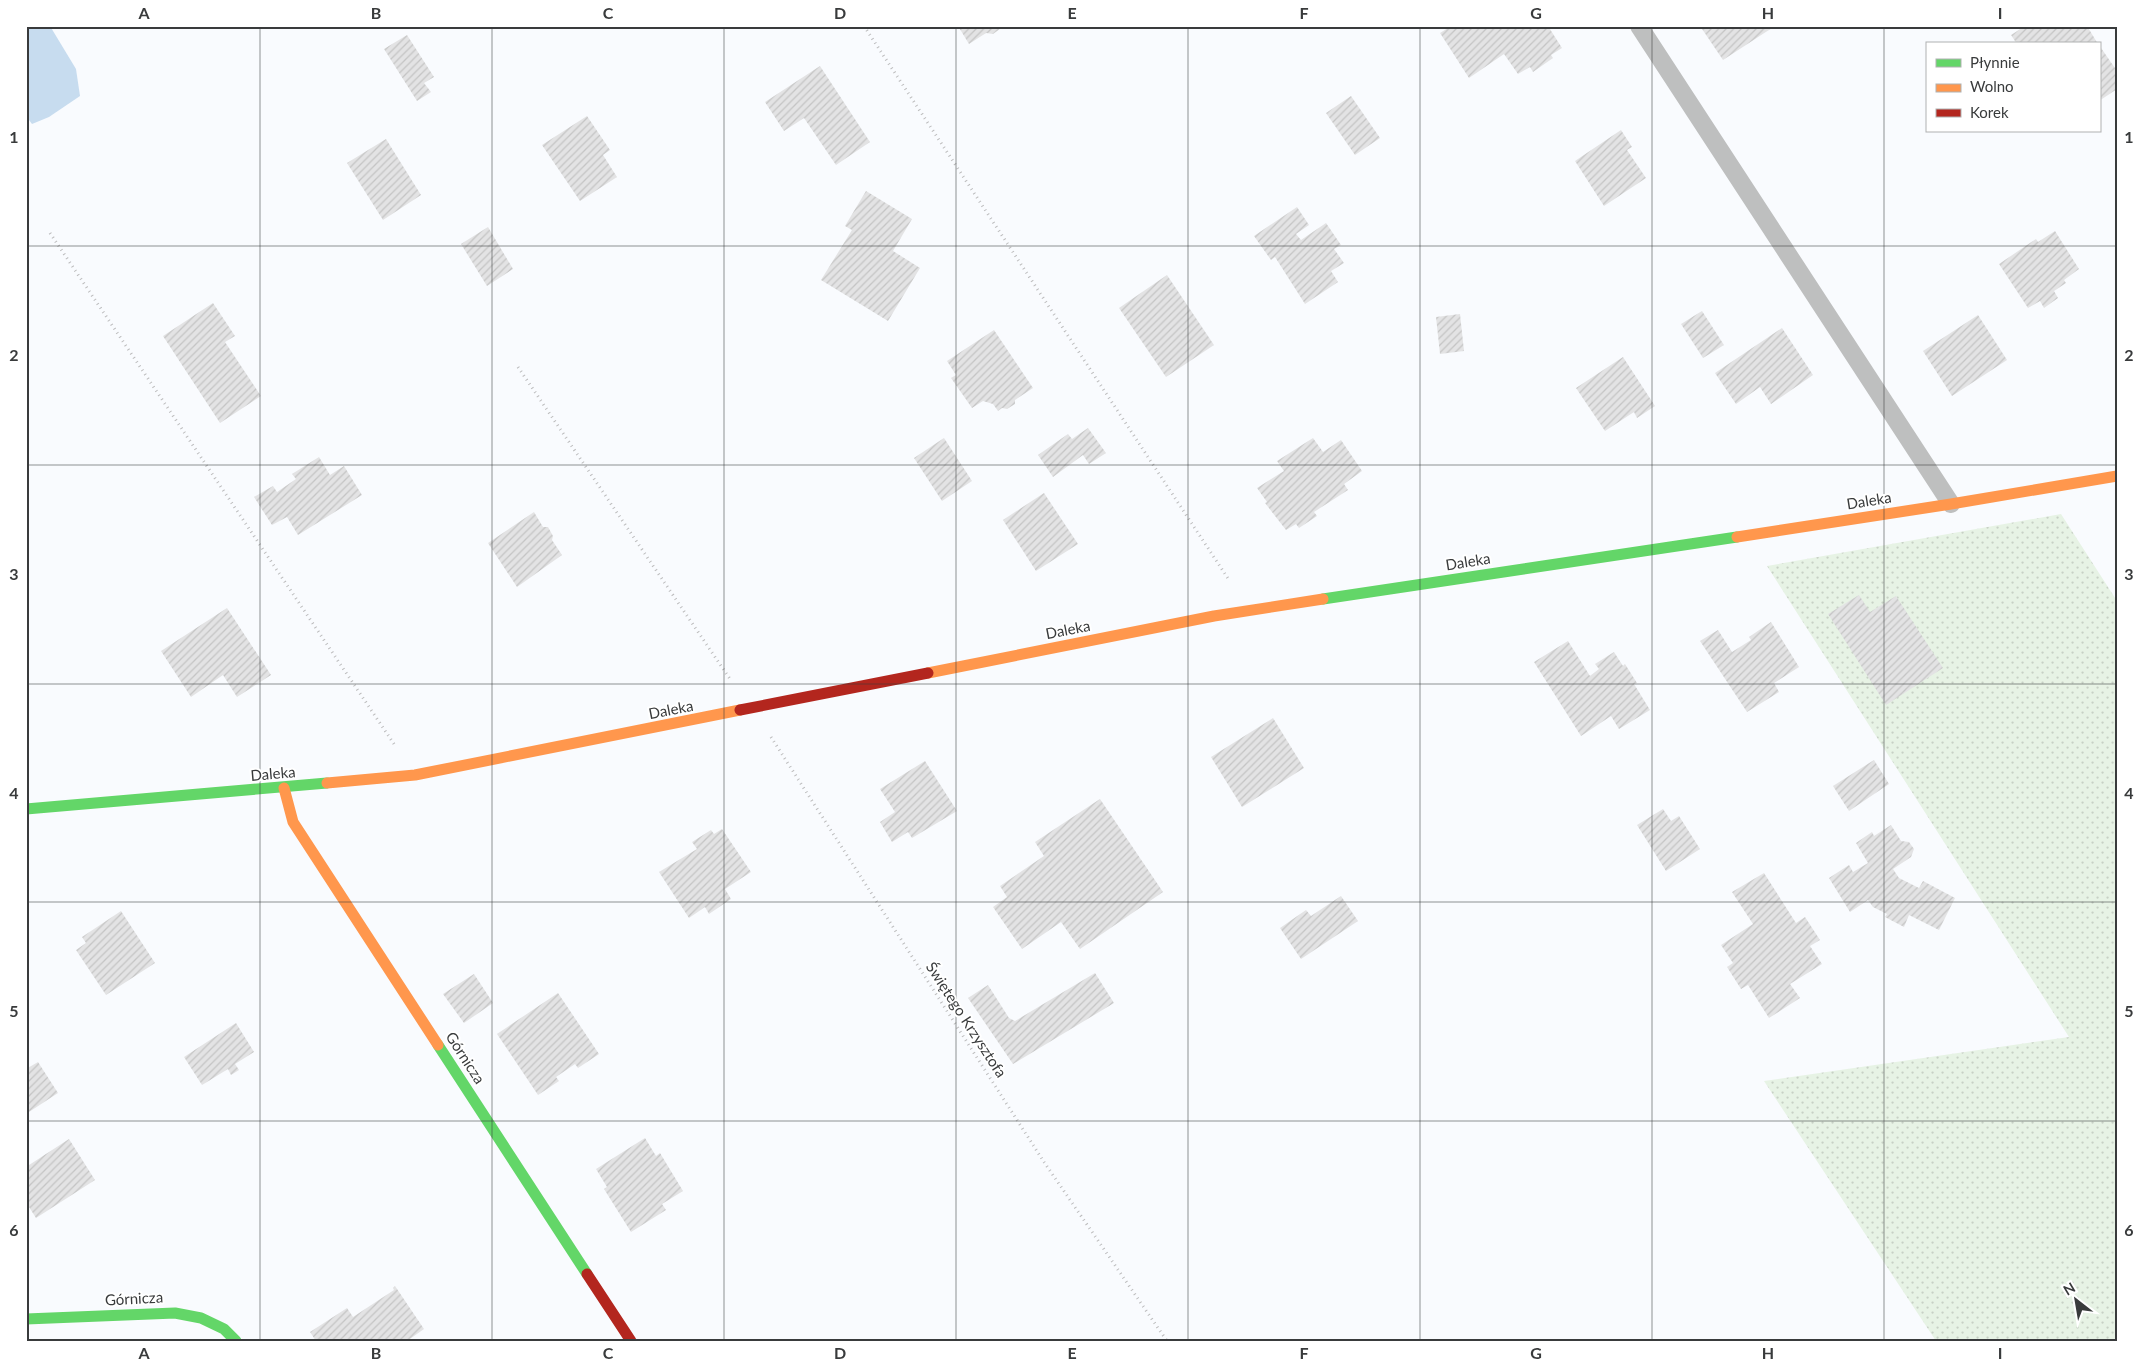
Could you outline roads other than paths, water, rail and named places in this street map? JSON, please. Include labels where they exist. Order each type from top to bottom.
[{"type":"street","name":"Daleka","points":[[26,809],[284,788],[415,775],[1239,612],[1951,504],[2117,476]]},
{"type":"street","name":"Górnicza","points":[[284,788],[293,822],[631,1341]]},
{"type":"street","name":"Górnicza","points":[[26,1319],[174,1313],[209,1322],[224,1329],[236,1341]]},
{"type":"lane","points":[[1639,26],[1951,504]]},
{"type":"water","points":[[26,26],[50,26],[76,69],[80,96],[49,117],[32,124],[26,116]]}]
